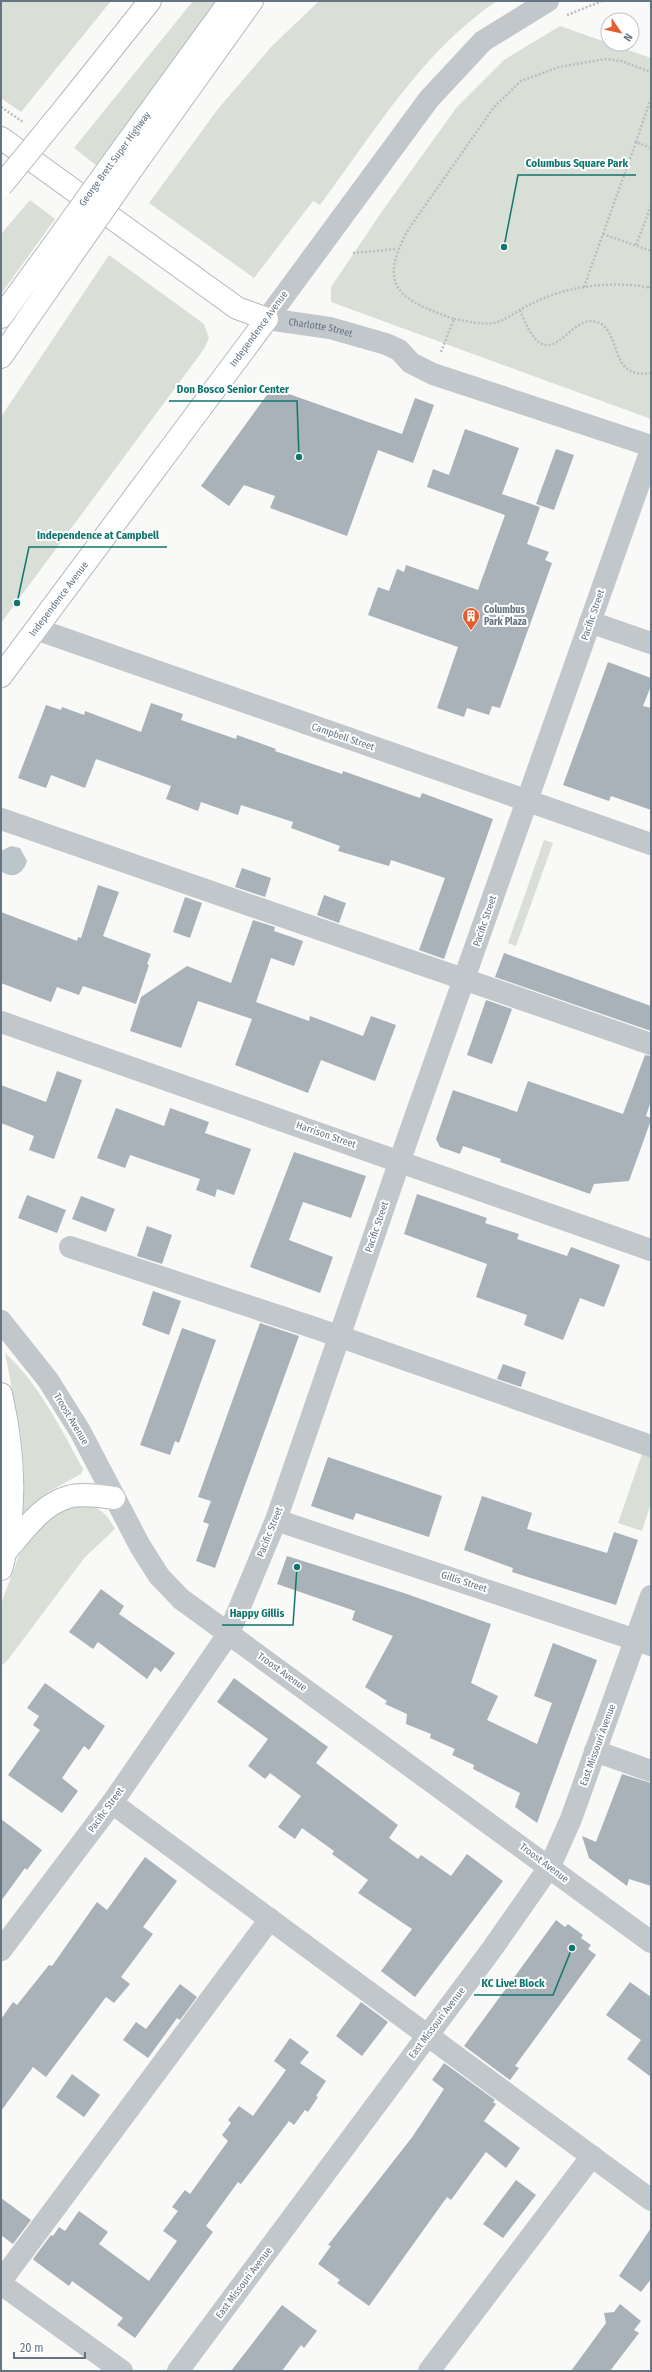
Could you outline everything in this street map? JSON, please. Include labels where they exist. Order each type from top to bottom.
[{"type":"main road","points":[[1,186],[150,1]]},
{"type":"main road","name":"George Brett Super Highway","points":[[1,317],[57,257],[133,152],[230,1]]},
{"type":"main road","points":[[201,72],[252,1]]},
{"type":"main road","points":[[133,152],[201,72],[265,1]]},
{"type":"main road","name":"Charlotte Street","points":[[1,138],[237,308],[267,319]]},
{"type":"main road","points":[[1,357],[57,257]]},
{"type":"main road","name":"Independence Avenue","points":[[1,676],[267,319]]},
{"type":"main road","points":[[1,1394],[14,1467],[4,1560]]},
{"type":"main road","points":[[4,1560],[30,1523],[49,1505],[69,1496],[114,1498]]},
{"type":"street","name":"Independence Avenue","points":[[267,319],[429,100],[483,41],[550,8]]},
{"type":"street","name":"Charlotte Street","points":[[267,319],[330,328],[386,344],[399,350],[411,362],[433,374],[651,446]]},
{"type":"street","name":"Pacific Street","points":[[1,1950],[112,1803],[229,1633],[276,1520],[400,1160],[651,450]]},
{"type":"street","points":[[590,622],[651,643]]},
{"type":"street","name":"Campbell Street","points":[[36,629],[527,802],[651,844]]},
{"type":"street","points":[[1,819],[651,1044]]},
{"type":"street","name":"Harrison Street","points":[[1,1022],[400,1160],[651,1250]]},
{"type":"street","points":[[70,1247],[340,1337],[651,1446]]},
{"type":"street","name":"Troost Avenue","points":[[1,1321],[48,1380],[80,1431],[114,1498],[158,1576],[181,1599],[550,1866],[651,1942]]},
{"type":"street","name":"Gillis Street","points":[[276,1520],[644,1642]]},
{"type":"street","name":"East Missouri Avenue","points":[[178,2371],[428,2035],[550,1866],[571,1819],[595,1751],[644,1642],[651,1596]]},
{"type":"street","points":[[595,1751],[651,1771]]},
{"type":"street","points":[[112,1803],[651,2200]]},
{"type":"street","points":[[122,2371],[1,2283],[270,1919]]},
{"type":"street","points":[[429,2371],[592,2156]]},
{"type":"path","points":[[550,8],[602,1]]},
{"type":"path","points":[[651,72],[621,61],[606,59],[559,66],[521,82],[494,107],[408,230],[397,249],[394,264],[394,277],[398,288],[405,296],[422,308],[454,319],[482,324],[495,323],[550,296],[584,288],[615,286],[650,288],[651,282]]},
{"type":"path","points":[[584,288],[651,98]]},
{"type":"path","points":[[636,142],[651,148]]},
{"type":"path","points":[[636,245],[651,206]]},
{"type":"path","points":[[603,234],[651,251]]},
{"type":"path","points":[[353,253],[397,249]]},
{"type":"path","points":[[520,310],[529,332],[540,343],[550,344],[558,342],[586,322],[593,321],[599,323],[606,327],[610,333],[619,361],[633,371],[643,374],[651,373]]},
{"type":"path","points":[[441,354],[454,319]]},
{"type":"shaded area","points":[[1,1],[111,1],[21,112],[1,98]]},
{"type":"shaded area","points":[[193,1],[219,1],[96,165],[74,148]]},
{"type":"shaded area","points":[[319,1],[497,1],[470,21],[422,68],[380,122],[320,205],[313,201],[254,278],[149,203],[218,109],[271,47]]},
{"type":"shaded area","points":[[560,26],[600,40],[600,52],[634,52],[651,58],[651,419],[331,302],[331,287],[385,207],[457,107],[504,60]]},
{"type":"shaded area","points":[[30,200],[55,219],[1,294],[1,234]]},
{"type":"shaded area","points":[[109,255],[204,324],[209,338],[204,349],[1,623],[1,417]]},
{"type":"shaded area","points":[[544,840],[553,843],[516,946],[508,943]]},
{"type":"shaded area","points":[[11,846],[20,848],[27,861],[20,872],[13,875],[5,874],[1,871],[1,851]]},
{"type":"shaded area","points":[[5,1353],[17,1365],[39,1393],[58,1423],[83,1469],[81,1474],[48,1492],[23,1513],[24,1467],[21,1435]]},
{"type":"shaded area","points":[[642,1454],[651,1457],[651,1503],[642,1531],[618,1523]]},
{"type":"shaded area","points":[[82,1504],[98,1509],[106,1515],[115,1529],[85,1557],[7,1661],[1,1666],[1,1604],[19,1555],[43,1521],[69,1507]]},
{"type":"building","points":[[272,388],[402,434],[415,398],[434,405],[413,463],[378,450],[347,536],[270,508],[275,496],[244,485],[229,506],[201,486]]},
{"type":"building","name":"Columbus Park Plaza","points":[[465,429],[519,448],[502,494],[540,507],[527,544],[549,552],[545,560],[552,563],[500,708],[492,706],[489,715],[467,708],[464,717],[437,708],[458,647],[368,615],[378,587],[389,591],[397,569],[404,572],[406,565],[478,590],[505,515],[427,487],[433,469],[449,475]]},
{"type":"building","points":[[556,449],[574,455],[554,510],[536,504]]},
{"type":"building","points":[[608,662],[651,678],[651,686],[643,706],[651,708],[651,810],[611,796],[609,801],[563,785]]},
{"type":"building","points":[[151,703],[183,714],[181,720],[236,739],[237,735],[276,749],[275,751],[342,774],[343,771],[420,798],[422,793],[493,819],[444,959],[419,950],[445,878],[391,860],[389,866],[338,851],[340,846],[291,828],[293,822],[241,805],[238,815],[201,802],[198,811],[166,799],[171,786],[96,759],[85,788],[51,775],[46,788],[18,778],[46,705],[61,710],[62,707],[84,715],[85,711],[141,732]]},
{"type":"building","points":[[242,868],[271,878],[265,897],[235,887]]},
{"type":"building","points":[[98,885],[119,892],[103,936],[151,954],[147,964],[149,965],[136,1004],[83,986],[79,995],[57,987],[51,1002],[1,983],[1,912],[77,941],[78,937],[81,938]]},
{"type":"building","points":[[324,895],[346,903],[339,923],[317,915]]},
{"type":"building","points":[[185,897],[202,903],[190,938],[173,932]]},
{"type":"building","points":[[253,920],[275,927],[274,931],[303,941],[294,966],[271,958],[256,1002],[309,1021],[310,1016],[363,1036],[371,1016],[396,1025],[375,1081],[321,1060],[308,1093],[235,1065],[252,1019],[198,1001],[181,1048],[130,1031],[141,997],[187,966],[231,983]]},
{"type":"building","points":[[504,953],[651,1006],[651,1031],[495,977]]},
{"type":"building","points":[[486,1000],[512,1009],[492,1064],[467,1055]]},
{"type":"building","points":[[645,1055],[651,1056],[651,1101],[646,1116],[651,1118],[651,1120],[629,1181],[594,1184],[590,1194],[500,1162],[501,1159],[463,1146],[460,1154],[440,1147],[436,1139],[453,1090],[517,1112],[528,1081],[623,1114]]},
{"type":"building","points":[[57,1071],[82,1080],[54,1159],[29,1150],[34,1136],[1,1123],[1,1085],[46,1102]]},
{"type":"building","points":[[116,1108],[164,1126],[170,1108],[209,1122],[205,1133],[251,1149],[234,1195],[217,1189],[215,1197],[196,1190],[200,1179],[130,1155],[125,1168],[97,1158]]},
{"type":"building","points":[[294,1152],[366,1176],[351,1218],[303,1202],[289,1240],[333,1257],[320,1293],[250,1267]]},
{"type":"building","points":[[417,1194],[487,1218],[485,1223],[519,1234],[517,1239],[567,1256],[571,1247],[620,1265],[604,1307],[580,1298],[563,1340],[524,1325],[527,1315],[476,1297],[487,1264],[404,1234]]},
{"type":"building","points":[[27,1195],[66,1210],[57,1233],[18,1218]]},
{"type":"building","points":[[81,1196],[115,1209],[106,1232],[72,1219]]},
{"type":"building","points":[[147,1226],[172,1235],[162,1264],[137,1256]]},
{"type":"building","points":[[153,1291],[181,1301],[169,1335],[142,1325]]},
{"type":"building","points":[[260,1323],[299,1336],[215,1568],[196,1561],[209,1524],[203,1522],[211,1501],[198,1497]]},
{"type":"building","points":[[182,1328],[216,1340],[179,1443],[175,1441],[170,1455],[140,1445]]},
{"type":"building","points":[[503,1364],[526,1372],[521,1387],[497,1379]]},
{"type":"building","points":[[328,1457],[442,1496],[429,1537],[356,1513],[353,1520],[311,1506]]},
{"type":"building","points":[[482,1496],[532,1513],[527,1529],[607,1553],[614,1532],[638,1540],[616,1605],[512,1572],[513,1568],[464,1550]]},
{"type":"building","points":[[287,1556],[404,1593],[491,1624],[471,1683],[498,1696],[487,1720],[537,1744],[552,1703],[534,1696],[553,1643],[597,1660],[537,1823],[515,1807],[520,1793],[473,1769],[474,1765],[452,1755],[455,1749],[430,1738],[431,1734],[406,1724],[407,1714],[385,1704],[387,1701],[365,1687],[393,1636],[352,1620],[355,1611],[277,1584]]},
{"type":"building","points":[[101,1589],[124,1606],[119,1614],[175,1653],[161,1672],[155,1667],[147,1679],[98,1642],[93,1649],[69,1632]]},
{"type":"building","points":[[234,1678],[328,1747],[316,1763],[398,1825],[389,1838],[418,1859],[421,1855],[451,1876],[467,1854],[503,1881],[415,1997],[381,1971],[412,1929],[358,1893],[368,1880],[332,1854],[334,1851],[302,1828],[295,1839],[278,1827],[301,1796],[270,1773],[265,1779],[248,1766],[268,1739],[217,1702]]},
{"type":"building","points":[[45,1683],[105,1726],[89,1750],[84,1746],[62,1778],[78,1791],[62,1813],[8,1775],[40,1730],[33,1725],[39,1716],[27,1708]]},
{"type":"building","points":[[622,1774],[651,1783],[651,1886],[629,1879],[627,1886],[589,1858],[582,1836],[596,1842]]},
{"type":"building","points":[[1,1819],[42,1850],[27,1870],[25,1868],[1,1901]]},
{"type":"building","points":[[145,1857],[177,1881],[143,1927],[153,1934],[121,1977],[130,1984],[114,2003],[106,1997],[46,2077],[33,2067],[1,2111],[1,2019],[13,2002],[17,2005],[49,1965],[52,1966],[97,1902],[107,1910]]},
{"type":"building","points":[[556,1920],[565,1927],[568,1924],[583,1935],[581,1938],[591,1945],[588,1949],[596,1955],[515,2066],[519,2068],[510,2080],[464,2046]]},
{"type":"building","points":[[630,1982],[651,1997],[651,2077],[627,2059],[641,2040],[606,2015]]},
{"type":"building","points":[[180,1984],[197,1997],[180,2020],[177,2018],[148,2058],[123,2040],[136,2022],[146,2029]]},
{"type":"building","points":[[361,2002],[388,2022],[362,2056],[336,2036]]},
{"type":"building","points":[[290,2038],[309,2052],[300,2063],[326,2081],[316,2096],[318,2097],[308,2112],[305,2110],[294,2125],[289,2121],[241,2184],[238,2182],[206,2226],[213,2232],[135,2338],[117,2325],[123,2318],[72,2281],[69,2286],[33,2259],[59,2227],[65,2231],[79,2211],[108,2232],[99,2244],[149,2281],[177,2241],[163,2231],[178,2211],[172,2207],[185,2190],[190,2194],[228,2141],[222,2135],[231,2123],[228,2120],[239,2106],[253,2116],[286,2070],[274,2061]]},
{"type":"building","points":[[444,2063],[495,2100],[493,2102],[496,2104],[484,2121],[520,2148],[506,2168],[486,2152],[451,2200],[447,2197],[369,2306],[337,2283],[340,2280],[318,2264],[331,2246],[328,2245],[413,2136],[444,2089],[432,2080]]},
{"type":"building","points":[[72,2074],[100,2095],[84,2117],[56,2097]]},
{"type":"building","points":[[516,2180],[536,2195],[503,2238],[483,2224]]},
{"type":"building","points":[[1,2198],[31,2220],[13,2244],[1,2235]]},
{"type":"building","points":[[651,2228],[651,2279],[641,2292],[619,2276]]},
{"type":"building","points":[[620,2304],[641,2321],[634,2330],[639,2333],[610,2371],[571,2371],[606,2323],[604,2313],[614,2312]]},
{"type":"building","points":[[282,2305],[317,2331],[304,2348],[301,2345],[282,2371],[231,2371]]},
{"type":"place","name":"Columbus Square Park","points":[[504,247]]},
{"type":"place","name":"Don Bosco Senior Center","points":[[299,457]]},
{"type":"place","name":"Independence at Campbell","points":[[17,603]]},
{"type":"place","name":"Columbus Park Plaza","points":[[471,631]]},
{"type":"place","name":"Happy Gillis","points":[[297,1567]]},
{"type":"place","name":"KC Live! Block","points":[[572,1948]]}]
